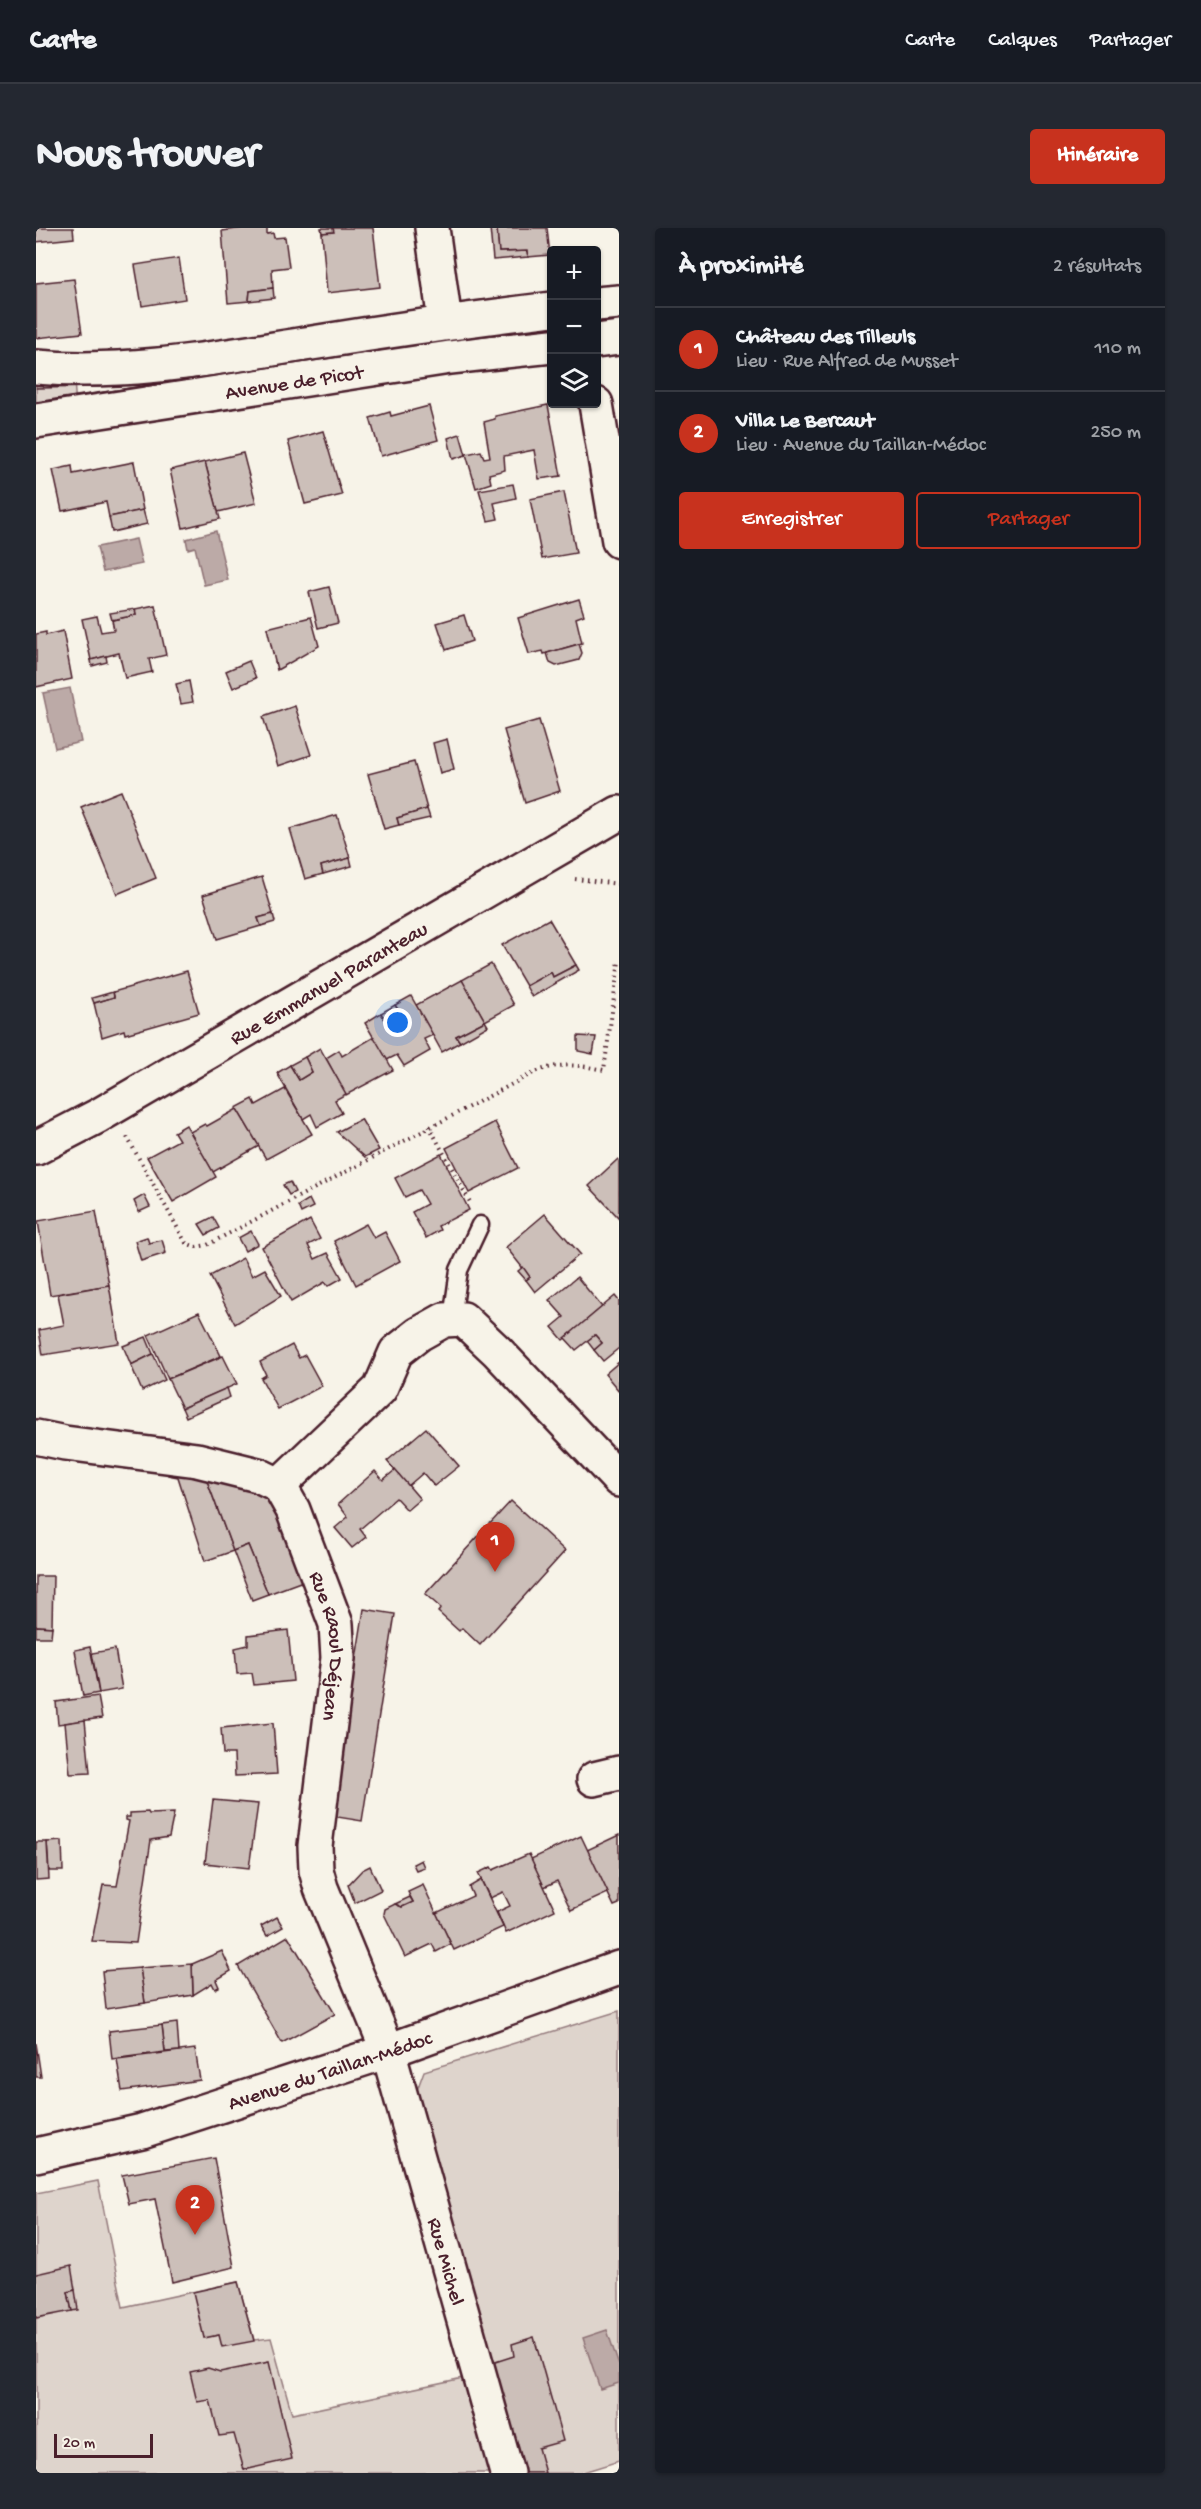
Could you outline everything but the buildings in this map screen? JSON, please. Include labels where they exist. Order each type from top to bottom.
[{"type":"street","points":[[432,228],[450,357]]},
{"type":"street","points":[[601,304],[619,302]]},
{"type":"street","name":"Avenue de Picot","points":[[36,367],[115,370],[170,365],[445,322],[547,310]]},
{"type":"street","points":[[601,340],[619,338]]},
{"type":"street","name":"Avenue de Picot","points":[[36,421],[450,357],[547,347]]},
{"type":"street","points":[[597,408],[619,541]]},
{"type":"street","name":"Rue Emmanuel Paranteau","points":[[36,1148],[111,1108],[619,813]]},
{"type":"street","points":[[36,1437],[65,1443],[197,1460],[258,1475],[279,1485],[380,1389],[396,1352],[419,1334],[444,1320],[463,1319],[497,1351],[619,1480]]},
{"type":"street","name":"Rue Raoul Déjean","points":[[279,1485],[293,1510],[336,1624],[338,1658],[315,1846],[316,1870],[327,1904],[388,2051]]},
{"type":"street","name":"Avenue du Taillan-Médoc","points":[[36,2155],[142,2131],[388,2051],[619,1968]]},
{"type":"street","name":"Rue Michel","points":[[388,2051],[507,2473]]},
{"type":"lane","points":[[452,1319],[459,1270],[480,1225]]},
{"type":"path","points":[[111,1108],[186,1243],[196,1247],[207,1245],[518,1080],[554,1065],[604,1070],[619,962]]},
{"type":"path","points":[[429,1126],[446,1154],[480,1225]]},
{"type":"shaded area","points":[[36,380],[74,380],[76,407],[36,412]]},
{"type":"shaded area","points":[[216,531],[228,580],[204,585],[195,547],[188,549],[186,539]]},
{"type":"shaded area","points":[[136,539],[142,564],[103,572],[97,547]]},
{"type":"shaded area","points":[[70,688],[81,742],[55,748],[43,693]]},
{"type":"shaded area","points":[[619,2011],[619,2461],[580,2473],[523,2473],[413,2101],[424,2071]]},
{"type":"shaded area","points":[[98,2181],[123,2307],[238,2282],[254,2340],[271,2338],[292,2414],[468,2377],[497,2473],[36,2473],[36,2193]]},
{"type":"shaded area","points":[[607,2330],[619,2366],[619,2383],[600,2389],[583,2338]]},
{"type":"tram line","points":[[601,322],[619,320]]},
{"type":"tram line","points":[[36,402],[547,328]]},
{"type":"tram line","points":[[36,388],[100,387]]},
{"type":"place","name":"Château des Tilleuls","points":[[495,1572]]},
{"type":"place","name":"Villa Le Bercaut","points":[[195,2235]]}]
